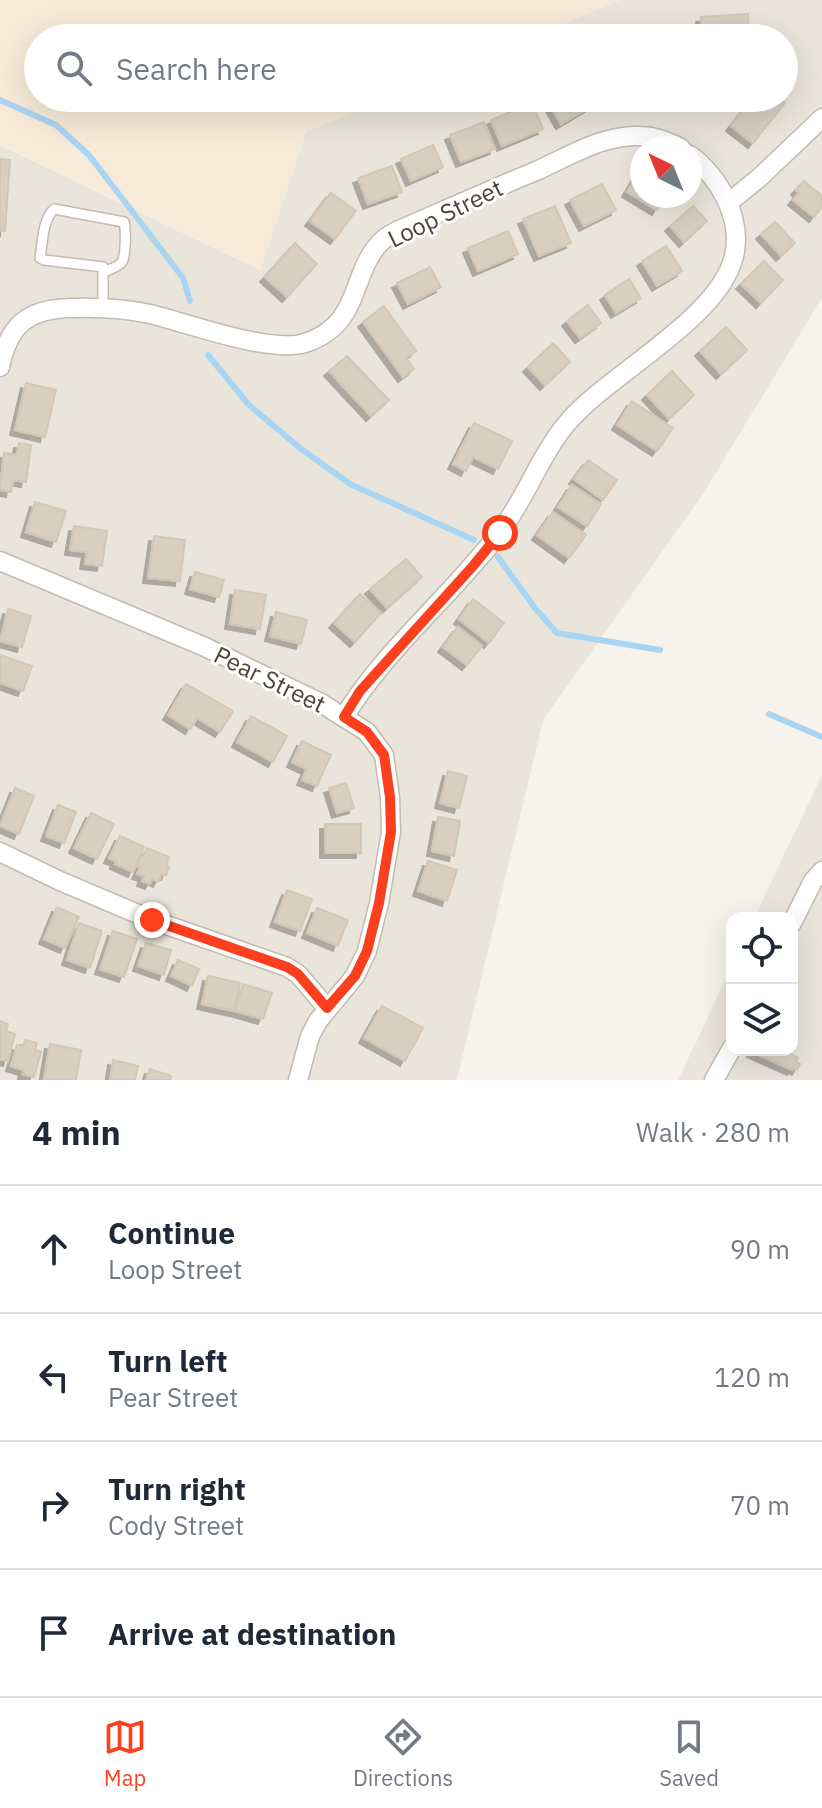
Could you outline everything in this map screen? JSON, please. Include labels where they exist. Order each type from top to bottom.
[{"type":"street","points":[[728,203],[822,118]]},
{"type":"street","name":"Loop Street","points":[[0,367],[14,329],[33,314],[64,308],[103,307],[149,314],[248,340],[288,346],[305,343],[325,333],[348,310],[368,262],[385,238],[581,149],[630,138]]},
{"type":"street","points":[[344,717],[360,691],[500,533],[552,444],[570,420],[693,316],[724,280],[734,256],[734,224],[728,203],[713,176],[702,165]]},
{"type":"street","name":"Pear Street","points":[[0,561],[205,647],[321,703],[367,732],[384,755],[391,832],[367,951],[355,976],[327,1008],[310,1036],[298,1080]]},
{"type":"street","points":[[0,852],[152,920],[287,967],[298,974],[327,1008]]},
{"type":"street","points":[[798,912],[813,881],[822,871]]},
{"type":"street","points":[[714,1080],[728,1056]]},
{"type":"lane","points":[[103,307],[103,267],[40,258],[49,213],[54,209],[124,222],[123,260],[104,272]]},
{"type":"shaded area","points":[[0,0],[620,0],[563,24],[24,24],[24,112],[353,112],[306,132],[261,270],[0,144]]},
{"type":"shaded area","points":[[620,0],[822,0],[822,298],[703,494],[543,720],[457,1080],[0,1080],[0,145],[260,270],[306,132],[353,112],[798,112],[798,24],[563,24]]},
{"type":"shaded area","points":[[822,775],[822,1080],[678,1080],[726,979],[726,1056],[798,1056],[798,912],[757,912]]},
{"type":"building","points":[[748,14],[748,24],[701,24],[701,17]]},
{"type":"building","points":[[510,112],[536,112],[543,129],[502,146],[491,120]]},
{"type":"building","points":[[554,112],[581,112],[561,124]]},
{"type":"building","points":[[742,112],[778,112],[753,143],[731,126]]},
{"type":"building","points":[[484,122],[495,149],[461,162],[450,135]]},
{"type":"building","points":[[433,145],[443,167],[411,181],[401,159]]},
{"type":"building","points":[[0,159],[10,160],[5,231],[0,230]]},
{"type":"building","points":[[392,166],[402,192],[368,204],[358,178]]},
{"type":"building","points":[[804,181],[822,196],[822,207],[814,217],[793,200],[799,193],[796,190]]},
{"type":"building","points":[[602,184],[616,210],[584,226],[570,200]]},
{"type":"building","points":[[331,193],[356,211],[335,239],[310,221]]},
{"type":"building","points":[[555,206],[571,243],[539,256],[523,219]]},
{"type":"building","points":[[691,208],[695,208],[707,221],[684,242],[670,226]]},
{"type":"building","points":[[775,222],[795,243],[781,256],[761,234]]},
{"type":"building","points":[[508,231],[518,254],[478,271],[468,248]]},
{"type":"building","points":[[295,243],[317,264],[287,297],[265,277]]},
{"type":"building","points":[[666,246],[682,271],[657,286],[642,261]]},
{"type":"building","points":[[764,261],[783,280],[761,303],[741,284]]},
{"type":"building","points":[[430,267],[441,287],[408,304],[397,283]]},
{"type":"building","points":[[629,279],[641,298],[616,313],[605,295]]},
{"type":"building","points":[[588,305],[601,323],[580,338],[567,321]]},
{"type":"building","points":[[384,306],[416,351],[406,358],[414,369],[403,377],[363,322]]},
{"type":"building","points":[[726,327],[747,350],[721,374],[700,351]]},
{"type":"building","points":[[553,343],[570,362],[545,385],[528,367]]},
{"type":"building","points":[[347,356],[389,400],[371,416],[329,371]]},
{"type":"building","points":[[672,371],[694,395],[669,419],[647,395]]},
{"type":"building","points":[[26,383],[56,390],[45,437],[15,430]]},
{"type":"building","points":[[632,401],[673,428],[657,451],[617,425]]},
{"type":"building","points":[[474,423],[512,441],[498,469],[473,457],[466,471],[453,464]]},
{"type":"building","points":[[19,443],[31,445],[26,482],[13,480],[11,492],[0,490],[4,453],[17,455]]},
{"type":"building","points":[[588,460],[617,480],[603,500],[574,479]]},
{"type":"building","points":[[572,485],[601,504],[587,526],[558,507]]},
{"type":"building","points":[[35,502],[66,511],[56,542],[26,532]]},
{"type":"building","points":[[553,512],[586,535],[569,558],[537,535]]},
{"type":"building","points":[[74,526],[107,531],[102,566],[85,564],[87,552],[70,550]]},
{"type":"building","points":[[154,536],[185,540],[180,581],[148,578]]},
{"type":"building","points":[[406,559],[422,577],[387,608],[370,589]]},
{"type":"building","points":[[195,572],[224,580],[219,597],[190,589]]},
{"type":"building","points":[[235,590],[266,595],[260,629],[230,624]]},
{"type":"building","points":[[360,594],[381,613],[355,642],[334,623]]},
{"type":"building","points":[[473,599],[504,623],[489,643],[459,619]]},
{"type":"building","points":[[8,609],[31,616],[22,647],[0,641]]},
{"type":"building","points":[[276,612],[307,620],[301,644],[270,636]]},
{"type":"building","points":[[458,627],[482,646],[467,665],[443,647]]},
{"type":"building","points":[[0,655],[32,666],[23,691],[0,683]]},
{"type":"building","points":[[186,684],[233,711],[220,732],[197,718],[190,729],[168,715]]},
{"type":"building","points":[[251,716],[287,736],[273,762],[237,742]]},
{"type":"building","points":[[302,741],[331,755],[317,786],[302,780],[307,769],[292,762]]},
{"type":"building","points":[[448,771],[467,776],[459,808],[440,803]]},
{"type":"building","points":[[346,783],[354,808],[337,813],[329,788]]},
{"type":"building","points":[[15,788],[34,796],[19,834],[0,826]]},
{"type":"building","points":[[58,805],[76,812],[64,843],[46,836]]},
{"type":"building","points":[[91,813],[114,824],[97,859],[74,848]]},
{"type":"building","points":[[438,817],[460,821],[454,856],[432,851]]},
{"type":"building","points":[[325,824],[361,824],[361,853],[325,853]]},
{"type":"building","points":[[120,836],[144,847],[133,872],[109,858]]},
{"type":"building","points":[[147,848],[169,857],[166,875],[162,874],[158,882],[152,879],[150,884],[142,881],[144,876],[137,874],[140,867],[137,866]]},
{"type":"building","points":[[428,861],[457,870],[447,901],[418,891]]},
{"type":"building","points":[[287,890],[312,899],[300,931],[275,922]]},
{"type":"building","points":[[57,907],[79,917],[65,948],[44,939]]},
{"type":"building","points":[[317,908],[348,920],[338,946],[307,933]]},
{"type":"building","points":[[79,923],[102,931],[90,968],[67,960]]},
{"type":"building","points":[[113,931],[137,939],[124,977],[100,969]]},
{"type":"building","points":[[146,943],[171,950],[164,975],[138,966]]},
{"type":"building","points":[[178,960],[199,969],[192,986],[171,976]]},
{"type":"building","points":[[208,976],[240,983],[234,1011],[202,1004]]},
{"type":"building","points":[[243,984],[272,993],[263,1019],[235,1011]]},
{"type":"building","points":[[382,1006],[423,1028],[405,1061],[364,1038]]},
{"type":"building","points":[[0,1021],[8,1024],[6,1031],[15,1034],[8,1061],[0,1059]]},
{"type":"building","points":[[25,1040],[37,1043],[35,1050],[41,1052],[34,1077],[11,1066],[17,1045],[23,1047]]},
{"type":"building","points":[[50,1044],[81,1050],[76,1080],[44,1079]]},
{"type":"building","points":[[761,1056],[794,1056],[800,1064],[797,1070]]},
{"type":"building","points":[[113,1060],[138,1066],[135,1080],[110,1080]]},
{"type":"building","points":[[150,1069],[171,1076],[170,1080],[146,1080]]},
{"type":"waterway","points":[[0,100],[24,111]]},
{"type":"waterway","points":[[27,112],[56,125],[89,155],[183,278],[190,301]]},
{"type":"waterway","points":[[208,355],[249,405],[300,448],[350,484],[474,540]]},
{"type":"waterway","points":[[498,557],[557,633],[660,650]]},
{"type":"waterway","points":[[769,714],[822,737]]},
{"type":"route","points":[[152,920],[287,967],[298,974],[327,1008],[355,976],[367,951],[391,832],[387,762],[367,732],[344,717],[360,691],[500,533]]}]
